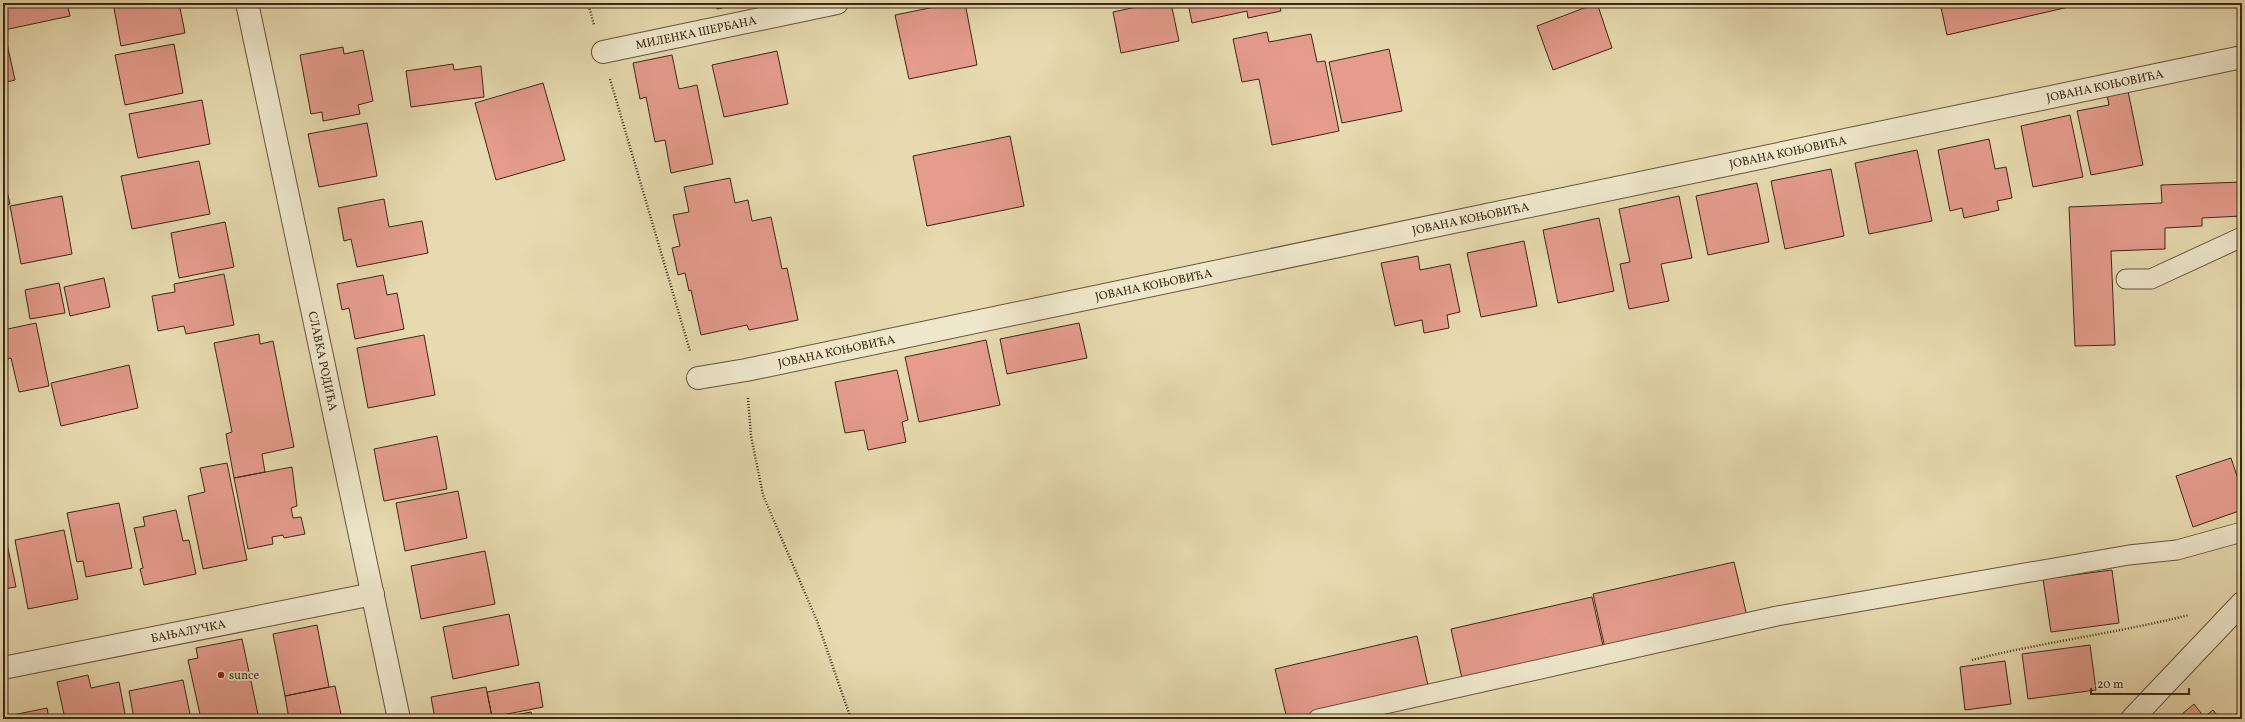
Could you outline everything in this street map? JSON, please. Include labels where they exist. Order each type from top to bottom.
[{"type":"street","name":"СЛАВКА РОДИЋА","points":[[247,3],[399,719]]},
{"type":"street","name":"МИЛЕНКА ШЕРБАНА","points":[[603,52],[837,3]]},
{"type":"street","name":"ЈОВАНА КОЊОВИЋА","points":[[698,378],[746,370],[2242,57]]},
{"type":"street","name":"БАЊАЛУЧКА","points":[[3,668],[373,594]]},
{"type":"street","points":[[2132,719],[2242,604]]},
{"type":"lane","points":[[2126,279],[2151,279],[2242,237]]},
{"type":"lane","points":[[1318,719],[1777,616],[2128,555],[2177,550],[2242,532]]},
{"type":"path","points":[[588,3],[698,378]]},
{"type":"path","points":[[746,370],[751,436],[763,495],[817,621],[851,719]]},
{"type":"path","points":[[1972,660],[2007,651],[2142,627],[2196,614]]},
{"type":"building","points":[[3,3],[67,3],[70,16],[4,30],[15,80],[3,83]]},
{"type":"building","points":[[113,3],[179,3],[185,33],[121,46]]},
{"type":"building","points":[[716,3],[740,3],[740,4],[717,9]]},
{"type":"building","points":[[954,3],[965,3],[977,65],[909,79],[895,15]]},
{"type":"building","points":[[1155,3],[1171,3],[1179,41],[1121,53],[1113,12]]},
{"type":"building","points":[[1188,3],[1279,3],[1281,11],[1248,18],[1247,11],[1192,23]]},
{"type":"building","points":[[1597,3],[1612,48],[1553,70],[1537,26]]},
{"type":"building","points":[[1940,3],[2086,3],[1947,35]]},
{"type":"building","points":[[1267,32],[1269,42],[1311,34],[1317,62],[1325,61],[1339,131],[1272,145],[1259,79],[1242,82],[1233,39]]},
{"type":"building","points":[[174,44],[183,93],[125,105],[115,55]]},
{"type":"building","points":[[343,47],[344,54],[363,50],[373,101],[358,105],[360,114],[323,121],[322,112],[311,114],[300,55]]},
{"type":"building","points":[[1389,49],[1402,111],[1342,123],[1329,62]]},
{"type":"building","points":[[777,51],[788,104],[724,117],[712,65]]},
{"type":"building","points":[[672,55],[679,89],[697,85],[713,164],[671,173],[665,140],[655,142],[646,97],[640,99],[633,63]]},
{"type":"building","points":[[453,64],[454,70],[481,66],[484,97],[411,107],[406,71]]},
{"type":"building","points":[[543,83],[565,160],[496,180],[475,103]]},
{"type":"building","points":[[2128,91],[2143,165],[2091,175],[2077,111],[2109,105],[2107,95]]},
{"type":"building","points":[[202,100],[210,144],[138,158],[129,114]]},
{"type":"building","points":[[2070,115],[2083,177],[2033,187],[2021,126]]},
{"type":"building","points":[[367,123],[377,176],[319,187],[308,134]]},
{"type":"building","points":[[1010,136],[1024,206],[927,226],[913,156]]},
{"type":"building","points":[[1989,139],[1995,169],[2006,167],[2012,198],[1997,201],[1999,210],[1964,218],[1962,208],[1950,211],[1938,150]]},
{"type":"building","points":[[1917,150],[1932,221],[1869,234],[1855,163]]},
{"type":"building","points":[[199,161],[210,214],[132,229],[121,176]]},
{"type":"building","points":[[1831,169],[1844,236],[1785,249],[1771,181]]},
{"type":"building","points":[[3,174],[10,204],[3,206]]},
{"type":"building","points":[[730,178],[735,203],[748,200],[752,221],[771,217],[782,269],[787,268],[798,320],[749,330],[747,325],[701,335],[691,290],[689,291],[685,273],[678,275],[672,248],[680,246],[673,215],[689,212],[684,187]]},
{"type":"building","points":[[2242,182],[2242,216],[2202,218],[2202,226],[2165,228],[2165,249],[2111,251],[2115,345],[2075,346],[2069,207],[2162,203],[2161,185]]},
{"type":"building","points":[[1757,183],[1769,242],[1708,255],[1696,196]]},
{"type":"building","points":[[62,196],[72,254],[21,264],[10,206]]},
{"type":"building","points":[[1679,196],[1692,258],[1661,264],[1669,301],[1629,309],[1620,264],[1630,262],[1619,209]]},
{"type":"building","points":[[384,199],[389,227],[422,221],[428,253],[357,267],[351,239],[344,241],[338,208]]},
{"type":"building","points":[[1599,218],[1614,291],[1558,303],[1543,230]]},
{"type":"building","points":[[225,222],[234,267],[179,278],[171,233]]},
{"type":"building","points":[[1524,241],[1537,306],[1481,317],[1467,253]]},
{"type":"building","points":[[1418,256],[1420,270],[1450,264],[1460,312],[1447,315],[1449,328],[1424,333],[1422,320],[1395,326],[1381,263]]},
{"type":"building","points":[[224,274],[234,325],[186,334],[184,326],[158,331],[152,296],[175,292],[174,284]]},
{"type":"building","points":[[383,275],[387,295],[397,293],[404,329],[355,339],[349,308],[342,310],[337,284]]},
{"type":"building","points":[[104,278],[110,307],[70,316],[64,287]]},
{"type":"building","points":[[59,283],[65,313],[30,319],[25,290]]},
{"type":"building","points":[[2241,305],[2242,305],[2242,356]]},
{"type":"building","points":[[36,323],[49,386],[19,392],[11,358],[3,360],[3,330]]},
{"type":"building","points":[[1079,323],[1087,358],[1007,374],[1000,339]]},
{"type":"building","points":[[259,334],[260,344],[273,341],[294,447],[262,454],[265,472],[234,478],[226,434],[232,432],[214,343]]},
{"type":"building","points":[[424,335],[435,395],[368,408],[357,348]]},
{"type":"building","points":[[986,340],[1000,405],[919,422],[905,357]]},
{"type":"building","points":[[129,365],[138,408],[61,426],[51,383]]},
{"type":"building","points":[[897,370],[908,420],[902,422],[906,442],[868,450],[864,430],[845,433],[835,382]]},
{"type":"building","points":[[437,436],[447,489],[384,501],[374,449]]},
{"type":"building","points":[[2231,458],[2242,491],[2242,510],[2193,527],[2176,476]]},
{"type":"building","points":[[227,463],[247,560],[203,569],[188,496],[205,492],[200,468]]},
{"type":"building","points":[[292,467],[297,506],[291,508],[293,518],[301,517],[305,534],[284,538],[283,535],[272,537],[273,544],[248,549],[234,478]]},
{"type":"building","points":[[458,491],[467,538],[405,551],[396,503]]},
{"type":"building","points":[[119,503],[132,568],[86,577],[83,561],[77,562],[67,513]]},
{"type":"building","points":[[176,510],[183,541],[189,540],[196,574],[144,585],[140,569],[143,568],[134,528],[145,526],[143,517]]},
{"type":"building","points":[[3,524],[16,587],[3,589]]},
{"type":"building","points":[[64,530],[78,599],[28,609],[15,540]]},
{"type":"building","points":[[485,551],[495,604],[421,619],[411,566]]},
{"type":"building","points":[[1734,562],[1747,616],[1605,648],[1593,594]]},
{"type":"building","points":[[2112,570],[2119,623],[2051,632],[2043,579]]},
{"type":"building","points":[[1592,597],[1604,650],[1463,683],[1451,629]]},
{"type":"building","points":[[509,614],[519,665],[453,679],[443,627]]},
{"type":"building","points":[[317,625],[329,687],[285,696],[273,634]]},
{"type":"building","points":[[1417,636],[1429,690],[1302,719],[1287,719],[1275,669]]},
{"type":"building","points":[[242,639],[259,719],[201,719],[188,660],[198,658],[196,648]]},
{"type":"building","points":[[2090,645],[2096,690],[2028,699],[2022,654]]},
{"type":"building","points":[[2005,661],[2011,704],[1965,710],[1960,667]]},
{"type":"building","points":[[88,675],[91,688],[119,682],[126,719],[65,719],[57,682]]},
{"type":"building","points":[[183,680],[191,719],[134,719],[129,691]]},
{"type":"building","points":[[539,682],[543,707],[492,717],[487,692]]},
{"type":"building","points":[[335,686],[342,719],[289,719],[285,696]]},
{"type":"building","points":[[486,687],[492,717],[480,719],[435,719],[431,697]]},
{"type":"building","points":[[2194,704],[2204,717],[2213,710],[2220,719],[2176,719]]},
{"type":"building","points":[[47,708],[49,719],[3,719],[3,717]]},
{"type":"building","points":[[531,712],[533,719],[494,719]]},
{"type":"building","points":[[2237,713],[2242,719],[2230,719]]},
{"type":"place","name":"sunce","points":[[221,675]]}]
